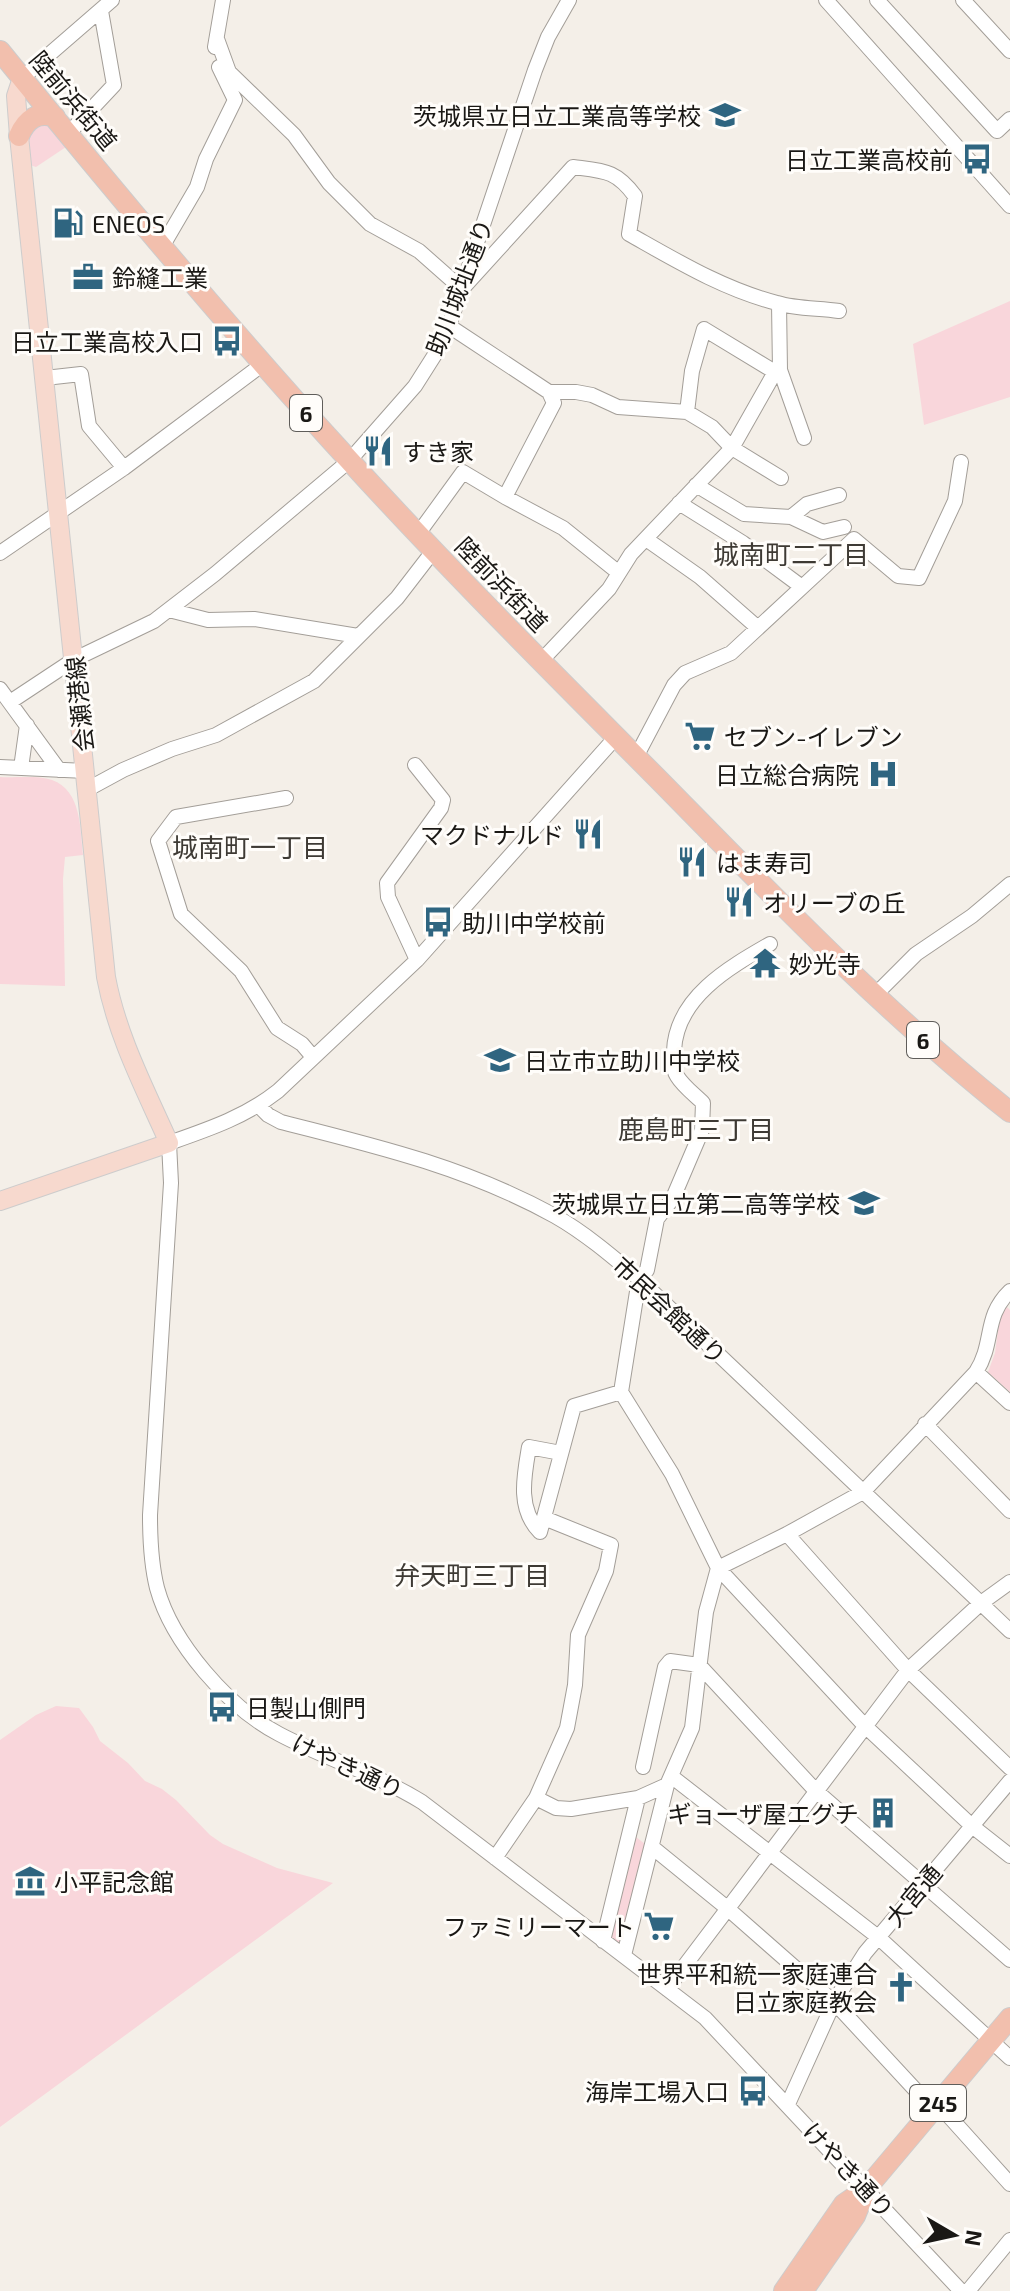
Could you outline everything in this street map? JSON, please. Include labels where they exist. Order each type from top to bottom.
[{"type":"highway","name":"陸前浜街道","points":[[0,51],[263,364],[418,534],[874,996],[1010,1112]]},
{"type":"highway","points":[[19,136],[27,121],[34,117],[55,117]]},
{"type":"highway","name":"245","points":[[784,2291],[844,2204],[866,2189],[1010,2018]]},
{"type":"highway","name":"245","points":[[803,2291],[855,2216],[866,2189]]},
{"type":"main road","name":"会瀬港線","points":[[22,78],[16,96],[19,136],[111,1004],[122,1038],[169,1143]]},
{"type":"main road","points":[[0,1201],[169,1143]]},
{"type":"street","points":[[22,78],[112,0]]},
{"type":"street","points":[[162,247],[197,187],[206,159],[235,100],[220,72],[215,48],[223,0]]},
{"type":"street","name":"助川城址通り","points":[[10,702],[75,659],[154,621],[169,610],[349,461],[415,386],[441,345],[449,326],[535,70],[548,37],[569,0]]},
{"type":"street","points":[[826,0],[1010,206]]},
{"type":"street","points":[[877,0],[997,131],[1010,119]]},
{"type":"street","points":[[963,0],[1010,51]]},
{"type":"street","points":[[68,134],[114,85],[101,11]]},
{"type":"street","points":[[217,39],[229,72],[294,135],[329,183],[370,224],[419,251],[462,289],[573,167],[598,170],[622,178],[635,196],[629,234],[717,283],[779,304],[839,311]]},
{"type":"street","points":[[779,304],[778,374],[804,438]]},
{"type":"street","points":[[449,326],[549,392],[554,403],[505,497]]},
{"type":"street","points":[[687,412],[692,371],[704,329],[778,374]]},
{"type":"street","points":[[0,553],[59,515],[263,364]]},
{"type":"street","points":[[45,378],[81,374],[89,426],[124,468]]},
{"type":"street","points":[[541,661],[609,589],[631,554],[732,448],[778,374]]},
{"type":"street","points":[[549,392],[592,395],[618,407],[687,412],[712,427],[732,448],[781,478]]},
{"type":"street","points":[[636,757],[674,685],[685,673],[731,653],[854,539],[898,576],[919,578],[955,501],[961,462]]},
{"type":"street","points":[[418,534],[463,472],[563,528],[619,573]]},
{"type":"street","points":[[696,485],[744,514],[791,517],[823,532],[844,527]]},
{"type":"street","points":[[791,517],[807,504],[839,495]]},
{"type":"street","points":[[679,503],[743,543],[802,587]]},
{"type":"street","points":[[646,539],[700,577],[758,628]]},
{"type":"street","points":[[0,767],[59,770],[87,780],[123,770],[216,735],[314,681],[397,598],[434,550]]},
{"type":"street","points":[[169,610],[208,620],[254,619],[358,636]]},
{"type":"street","points":[[0,689],[59,770]]},
{"type":"street","points":[[21,768],[27,725]]},
{"type":"street","points":[[169,1143],[233,1120],[259,1106],[313,1057],[417,960],[616,737]]},
{"type":"street","points":[[415,765],[443,800],[441,808],[387,883],[388,897],[417,960]]},
{"type":"street","points":[[286,798],[176,817],[158,841],[181,914],[241,971],[277,1028],[302,1044],[313,1057]]},
{"type":"street","points":[[874,996],[923,949],[972,916],[1010,884]]},
{"type":"street","points":[[770,944],[715,979],[685,1010],[674,1040],[676,1075],[703,1103],[702,1130],[673,1198],[657,1219],[647,1270],[639,1279],[621,1392],[672,1474],[718,1568],[865,1726],[972,1826],[1010,1856]]},
{"type":"street","name":"市民会館通り","points":[[259,1106],[281,1122],[402,1153],[479,1179],[558,1218],[639,1279],[1010,1631]]},
{"type":"street","name":"けやき通り","points":[[169,1143],[171,1183],[150,1515],[152,1566],[166,1613],[198,1661],[247,1713],[280,1734],[404,1791],[705,2018],[961,2291]]},
{"type":"street","points":[[624,1955],[669,1780],[692,1728],[706,1612],[718,1568],[863,1492],[976,1372],[987,1353],[995,1308],[1008,1298]]},
{"type":"street","points":[[976,1372],[1010,1403]]},
{"type":"street","points":[[561,1453],[529,1447],[523,1484],[526,1508],[531,1523],[540,1532],[574,1406],[621,1392]]},
{"type":"street","points":[[925,1424],[1010,1511]]},
{"type":"street","points":[[495,1858],[536,1798],[567,1728],[575,1685],[578,1635],[606,1571],[611,1545],[544,1518]]},
{"type":"street","points":[[787,1534],[908,1670],[1010,1768]]},
{"type":"street","points":[[667,1989],[908,1670],[981,1603],[1010,1582]]},
{"type":"street","points":[[643,1767],[665,1667],[670,1661],[699,1665],[815,1790],[1010,1960]]},
{"type":"street","points":[[536,1798],[556,1808],[571,1809],[638,1798],[669,1780]]},
{"type":"street","points":[[669,1780],[878,1937],[1010,2058]]},
{"type":"street","name":"大宮通","points":[[788,2104],[834,2002],[878,1937],[1010,1781]]},
{"type":"street","points":[[603,1941],[638,1798]]},
{"type":"street","points":[[652,1847],[834,2002],[1010,2184]]},
{"type":"street","points":[[968,2291],[1010,2240]]},
{"type":"shaded area","points":[[47,122],[66,147],[36,167],[27,164],[24,136],[35,124]]},
{"type":"shaded area","points":[[1010,301],[1010,397],[924,425],[913,344]]},
{"type":"shaded area","points":[[0,777],[52,780],[69,793],[78,812],[83,855],[65,857],[63,879],[65,986],[0,984]]},
{"type":"shaded area","points":[[1007,1307],[1010,1310],[1010,1392],[988,1372],[995,1353],[1000,1315]]},
{"type":"shaded area","points":[[56,1706],[79,1708],[100,1741],[145,1781],[176,1800],[223,1844],[277,1868],[333,1883],[0,2127],[0,1740],[36,1715]]},
{"type":"shaded area","points":[[631,1833],[650,1848],[622,1952],[605,1939]]},
{"type":"place","name":"茨城県立日立工業高等学校","points":[[725,115]]},
{"type":"place","name":"日立工業高校前","points":[[977,159]]},
{"type":"place","name":"ENEOS","points":[[68,223]]},
{"type":"place","name":"鈴縫工業","points":[[88,277]]},
{"type":"place","name":"日立工業高校入口","points":[[227,341]]},
{"type":"place","name":"すき家","points":[[378,451]]},
{"type":"place","name":"セブン-イレブン","points":[[700,736]]},
{"type":"place","name":"日立総合病院","points":[[883,774]]},
{"type":"place","name":"マクドナルド","points":[[588,834]]},
{"type":"place","name":"はま寿司","points":[[692,862]]},
{"type":"place","name":"オリーブの丘","points":[[739,902]]},
{"type":"place","name":"助川中学校前","points":[[438,922]]},
{"type":"place","name":"妙光寺","points":[[765,963]]},
{"type":"place","name":"日立市立助川中学校","points":[[500,1060]]},
{"type":"place","name":"茨城県立日立第二高等学校","points":[[864,1203]]},
{"type":"place","name":"日製山側門","points":[[222,1707]]},
{"type":"place","name":"ギョーザ屋エグチ","points":[[883,1813]]},
{"type":"place","name":"小平記念館","points":[[30,1881]]},
{"type":"place","name":"ファミリーマート","points":[[659,1926]]},
{"type":"place","name":"世界平和統一家庭連合 日立家庭教会","points":[[901,1987]]},
{"type":"place","name":"海岸工場入口","points":[[753,2091]]},
{"type":"district","name":"城南町二丁目","points":[[791,553]]},
{"type":"district","name":"城南町一丁目","points":[[250,846]]},
{"type":"district","name":"鹿島町三丁目","points":[[696,1128]]},
{"type":"district","name":"弁天町三丁目","points":[[472,1574]]}]
